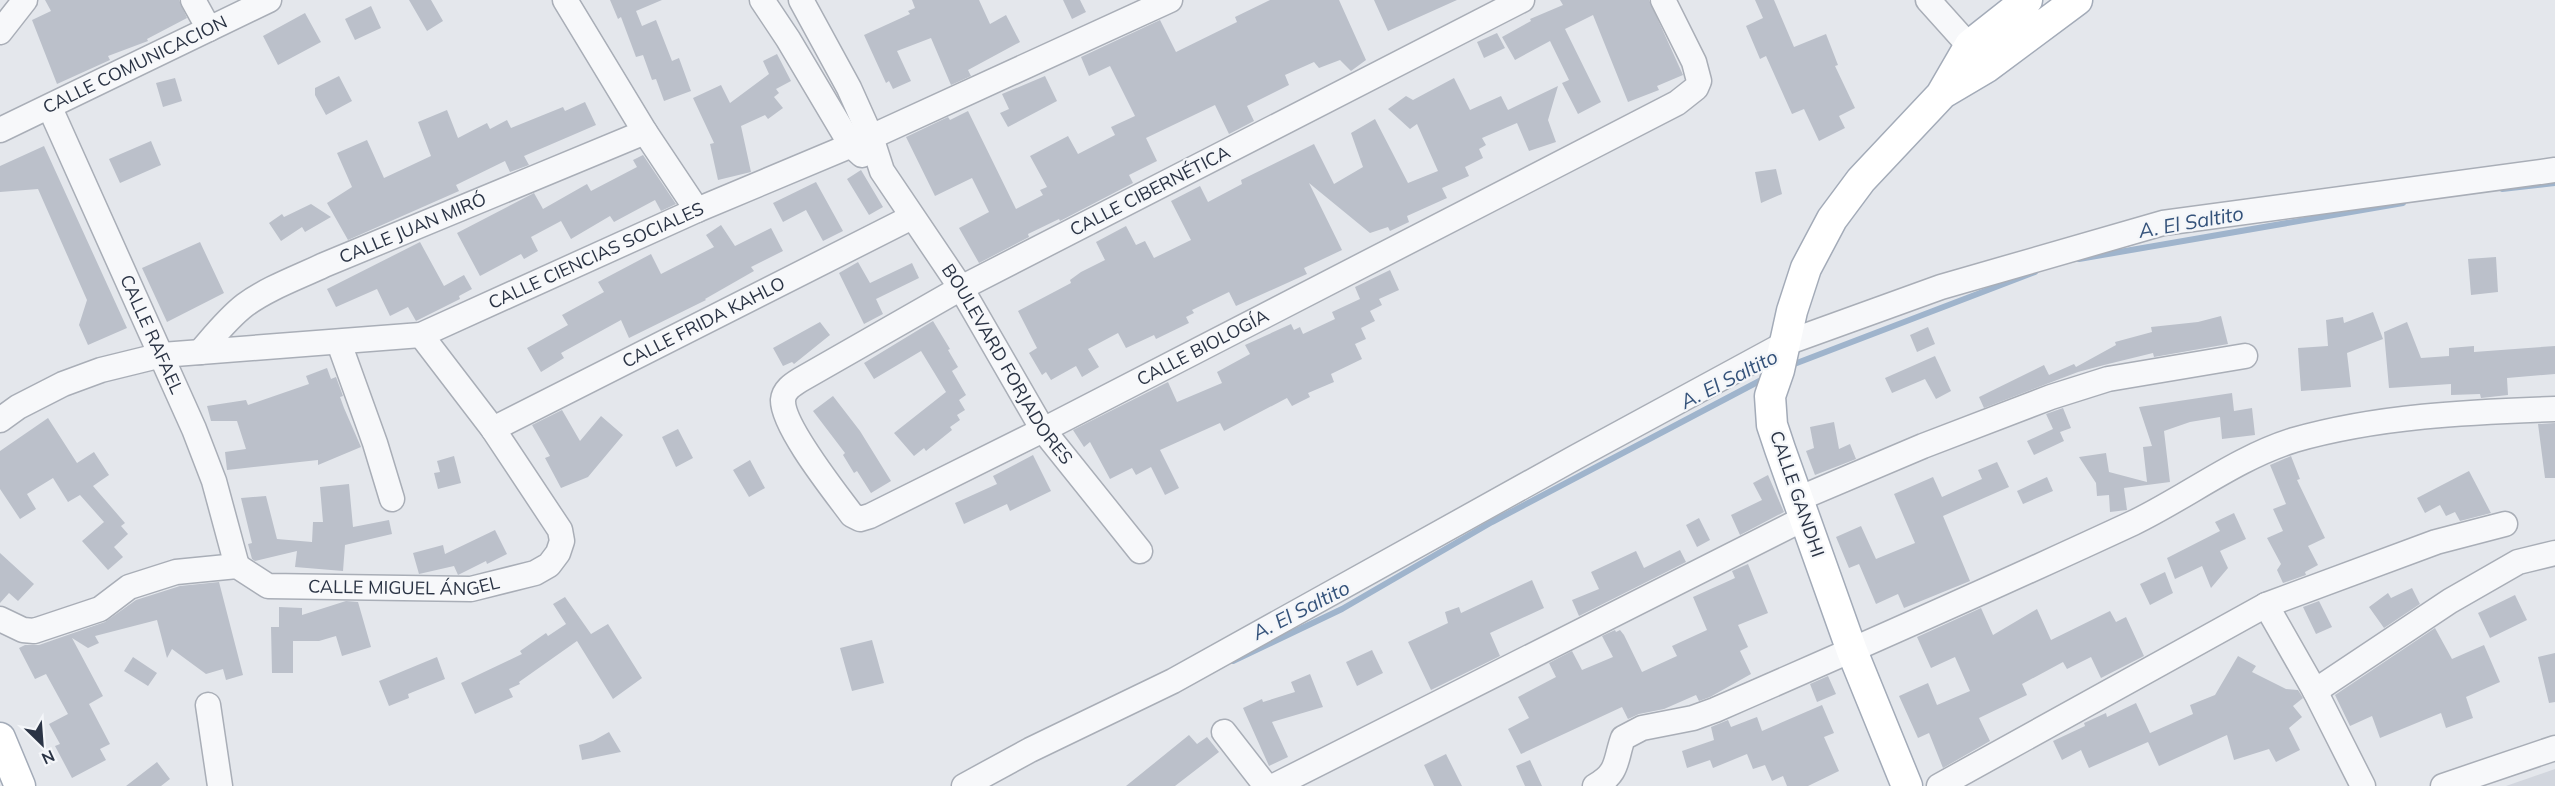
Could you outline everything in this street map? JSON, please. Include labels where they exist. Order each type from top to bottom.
[{"type":"main road","name":"CALLE GANDHI","points":[[1907,786],[1852,651],[1801,508],[1772,425],[1770,396],[1786,344],[1792,311],[1806,268],[1832,219],[1861,180],[1978,56],[2027,0]]},
{"type":"main road","name":"CALLE GANDHI","points":[[1978,56],[2077,0]]},
{"type":"main road","points":[[0,738],[20,786]]},
{"type":"street","points":[[0,32],[26,0]]},
{"type":"street","points":[[193,0],[208,29]]},
{"type":"street","name":"CALLE COMUNICACION","points":[[0,130],[50,108],[269,0]]},
{"type":"street","points":[[565,0],[645,132],[697,210]]},
{"type":"street","name":"BOULEVARD FORJADORES","points":[[762,0],[961,288],[1043,430],[1140,550]]},
{"type":"street","name":"BOULEVARD FORJADORES","points":[[801,0],[849,88],[861,141]]},
{"type":"street","name":"CALLE CIENCIAS SOCIALES","points":[[0,420],[18,407],[63,384],[101,370],[162,355],[421,335],[697,210],[861,141],[1170,0]]},
{"type":"street","name":"CALLE CIBERNÉTICA","points":[[784,393],[800,380],[961,288],[1522,0]]},
{"type":"street","name":"CALLE BIOLOGÍA","points":[[784,393],[784,410],[804,448],[852,514],[860,519],[870,516],[1043,430],[1677,103],[1696,88],[1698,72],[1663,0]]},
{"type":"street","points":[[1928,0],[1978,56]]},
{"type":"street","name":"CALLE RAFAEL","points":[[50,108],[162,355],[214,481],[237,566]]},
{"type":"street","name":"CALLE JUAN MIRÓ","points":[[200,352],[229,319],[246,304],[286,283],[324,265],[645,132]]},
{"type":"street","points":[[964,786],[1030,750],[1173,681],[1576,457],[1786,344],[1941,287],[2163,223],[2555,170]]},
{"type":"street","name":"CALLE FRIDA KAHLO","points":[[493,429],[912,217]]},
{"type":"street","name":"CALLE MIGUEL ÁNGEL","points":[[237,566],[268,586],[471,589],[536,573],[549,565],[558,554],[562,541],[560,530],[493,429],[421,335]]},
{"type":"street","points":[[339,343],[375,443],[392,499]]},
{"type":"street","points":[[1274,786],[1923,446],[2062,393],[2108,379],[2245,356]]},
{"type":"street","points":[[1594,786],[1611,774],[1619,759],[1623,738],[1627,734],[1642,728],[1683,721],[1715,710],[1852,651],[2145,517],[2250,458],[2292,441],[2339,429],[2432,416],[2555,409]]},
{"type":"street","points":[[1939,786],[2266,606],[2436,542],[2505,524]]},
{"type":"street","points":[[2315,691],[2450,601],[2518,562],[2555,552]]},
{"type":"street","points":[[0,619],[23,630],[34,631],[100,609],[129,587],[176,572],[237,566]]},
{"type":"street","points":[[2266,606],[2315,691],[2363,786]]},
{"type":"street","points":[[208,705],[220,786]]},
{"type":"street","points":[[1224,732],[1266,786]]},
{"type":"street","points":[[2443,786],[2555,748]]},
{"type":"shaded area","points":[[2555,769],[2555,786],[2506,786]]},
{"type":"building","points":[[45,0],[179,0],[187,18],[147,39],[148,41],[108,56],[110,60],[57,84],[32,20],[51,11]]},
{"type":"building","points":[[409,0],[431,0],[443,21],[427,31]]},
{"type":"building","points":[[610,0],[662,0],[636,11],[642,26],[656,20],[672,61],[679,58],[691,91],[664,101],[656,79],[652,80],[643,55],[636,57],[621,17],[618,19]]},
{"type":"building","points":[[912,0],[979,0],[990,24],[1006,15],[1020,42],[968,70],[971,76],[951,85],[931,38],[897,51],[911,81],[893,89],[889,81],[886,83],[864,35],[910,14],[908,11],[915,8]]},
{"type":"building","points":[[1063,0],[1080,0],[1086,12],[1072,19]]},
{"type":"building","points":[[1270,0],[1339,0],[1366,60],[1351,71],[1340,60],[1319,68],[1314,62],[1285,75],[1289,85],[1247,106],[1254,121],[1229,134],[1215,105],[1146,138],[1157,161],[1129,175],[1133,183],[1060,221],[1059,219],[1028,234],[1029,237],[979,263],[959,228],[989,212],[972,178],[935,196],[906,137],[948,117],[950,120],[968,111],[1016,209],[1043,195],[1040,190],[1047,187],[1030,156],[1068,136],[1078,154],[1115,135],[1111,127],[1135,116],[1110,66],[1089,76],[1081,57],[1160,20],[1176,52],[1237,22],[1235,17]]},
{"type":"building","points":[[1374,0],[1457,0],[1388,31]]},
{"type":"building","points":[[1560,0],[1649,0],[1683,75],[1657,86],[1659,90],[1628,102],[1593,15],[1565,29],[1601,102],[1578,114],[1562,83],[1569,80],[1550,41],[1515,60],[1502,37],[1531,21],[1530,19],[1563,5]]},
{"type":"building","points":[[1755,0],[1774,0],[1794,47],[1826,34],[1838,65],[1835,66],[1855,108],[1839,116],[1845,128],[1819,141],[1804,109],[1792,114],[1766,56],[1760,59],[1746,26],[1763,18]]},
{"type":"building","points":[[371,6],[381,28],[355,40],[345,19]]},
{"type":"building","points":[[305,13],[321,42],[278,65],[263,36]]},
{"type":"building","points":[[1497,33],[1505,48],[1484,58],[1477,42]]},
{"type":"building","points":[[777,54],[791,81],[776,89],[779,93],[774,97],[783,108],[768,119],[765,115],[741,126],[751,172],[718,180],[710,144],[714,143],[693,98],[721,85],[730,103],[769,74],[763,61]]},
{"type":"building","points":[[339,76],[352,101],[326,115],[315,95],[315,88]]},
{"type":"building","points":[[1045,76],[1057,101],[1008,127],[1000,113],[1009,109],[1002,94]]},
{"type":"building","points":[[175,78],[182,101],[163,107],[156,83]]},
{"type":"building","points":[[1454,78],[1470,110],[1501,96],[1508,110],[1558,86],[1548,120],[1556,142],[1529,151],[1517,123],[1482,138],[1486,145],[1479,149],[1483,158],[1465,167],[1469,176],[1442,188],[1447,198],[1407,216],[1409,222],[1390,231],[1388,227],[1370,233],[1309,183],[1342,250],[1304,268],[1307,274],[1236,306],[1229,292],[1192,310],[1194,313],[1186,317],[1189,323],[1156,339],[1154,335],[1126,348],[1118,333],[1088,349],[1099,367],[1082,377],[1076,366],[1051,380],[1046,372],[1042,375],[1029,353],[1037,348],[1018,311],[1071,283],[1070,280],[1081,272],[1105,260],[1096,242],[1126,226],[1136,245],[1145,241],[1154,258],[1191,240],[1171,201],[1200,186],[1208,202],[1242,184],[1241,180],[1314,144],[1334,184],[1363,167],[1351,133],[1375,119],[1408,183],[1438,171],[1417,124],[1410,129],[1388,109],[1406,96],[1413,100]]},
{"type":"building","points":[[585,102],[596,125],[524,156],[529,165],[510,172],[505,161],[456,185],[459,191],[348,240],[327,203],[352,187],[337,153],[367,140],[384,178],[431,156],[418,122],[447,110],[458,138],[487,123],[490,129],[507,120],[511,128],[563,107],[565,111]]},
{"type":"building","points":[[151,141],[161,165],[120,183],[109,159]]},
{"type":"building","points":[[44,146],[127,328],[88,345],[79,325],[87,300],[38,189],[0,192],[0,166]]},
{"type":"building","points":[[643,155],[676,204],[661,211],[655,200],[614,222],[610,216],[571,239],[561,221],[531,237],[538,251],[524,259],[521,254],[480,276],[457,233],[534,193],[543,209],[587,184],[591,191],[637,167],[633,160]]},
{"type":"building","points":[[1776,169],[1782,194],[1761,203],[1755,172]]},
{"type":"building","points":[[861,170],[883,207],[869,215],[847,179]]},
{"type":"building","points":[[816,182],[843,231],[823,241],[806,210],[783,222],[773,203]]},
{"type":"building","points":[[311,204],[331,217],[305,232],[302,227],[281,241],[269,223],[282,214],[284,217]]},
{"type":"building","points":[[721,225],[735,246],[771,228],[783,251],[751,267],[754,271],[706,300],[629,338],[621,320],[561,353],[564,358],[541,372],[527,348],[568,325],[562,315],[604,292],[598,282],[651,254],[661,274],[714,247],[706,235]]},
{"type":"building","points":[[200,242],[224,293],[167,322],[142,268]]},
{"type":"building","points":[[420,242],[444,286],[464,275],[472,289],[459,296],[460,299],[416,321],[408,307],[390,316],[377,289],[336,307],[327,289]]},
{"type":"building","points":[[2496,257],[2498,292],[2471,295],[2468,259]]},
{"type":"building","points":[[858,262],[870,283],[912,263],[919,278],[876,299],[883,314],[864,324],[839,273]]},
{"type":"building","points":[[1390,270],[1399,290],[1379,299],[1382,305],[1370,311],[1375,321],[1361,328],[1366,339],[1355,344],[1362,359],[1331,374],[1334,382],[1308,393],[1310,397],[1292,406],[1287,398],[1224,431],[1220,423],[1160,450],[1179,488],[1165,495],[1151,467],[1136,475],[1132,468],[1110,479],[1090,442],[1084,447],[1073,430],[1168,382],[1177,402],[1222,383],[1217,372],[1250,354],[1245,345],[1291,324],[1294,330],[1300,327],[1303,334],[1335,319],[1332,312],[1360,299],[1355,287]]},
{"type":"building","points":[[2373,312],[2383,339],[2347,353],[2351,387],[2301,391],[2298,348],[2328,346],[2326,320],[2343,317],[2344,323]]},
{"type":"building","points":[[2221,316],[2228,344],[2154,357],[2153,353],[2104,365],[2078,372],[1984,408],[1979,397],[2044,365],[2049,375],[2074,364],[2076,367],[2116,345],[2115,342],[2152,332],[2151,327],[2198,322]]},
{"type":"building","points":[[933,321],[958,367],[952,371],[966,395],[959,400],[965,410],[957,415],[960,420],[950,427],[952,430],[926,451],[924,448],[914,456],[894,433],[946,392],[921,351],[874,379],[864,363]]},
{"type":"building","points":[[820,322],[830,335],[794,364],[792,362],[783,366],[773,348]]},
{"type":"building","points":[[2407,322],[2421,358],[2449,356],[2449,348],[2474,346],[2474,352],[2555,346],[2555,374],[2507,378],[2508,395],[2481,398],[2480,394],[2451,395],[2451,384],[2389,388],[2384,332]]},
{"type":"building","points":[[1928,327],[1935,344],[1917,352],[1910,335]]},
{"type":"building","points":[[1935,356],[1951,391],[1936,399],[1925,379],[1892,393],[1885,378]]},
{"type":"building","points":[[327,368],[331,379],[336,377],[343,396],[340,397],[361,447],[318,465],[318,460],[227,470],[225,452],[246,449],[237,421],[211,421],[207,406],[246,400],[248,405],[309,384],[306,376]]},
{"type":"building","points":[[2232,393],[2234,411],[2252,408],[2255,435],[2222,439],[2220,417],[2190,422],[2164,431],[2170,482],[2124,488],[2127,510],[2110,512],[2109,495],[2097,496],[2096,483],[2079,457],[2106,453],[2109,472],[2147,482],[2143,447],[2152,446],[2139,407]]},
{"type":"building","points":[[833,396],[860,431],[891,481],[871,493],[857,471],[854,473],[843,455],[845,453],[813,411]]},
{"type":"building","points":[[2063,408],[2071,428],[2060,432],[2064,441],[2034,455],[2027,441],[2053,429],[2046,414]]},
{"type":"building","points":[[562,410],[580,441],[601,416],[623,435],[588,477],[561,488],[545,458],[550,456],[532,425]]},
{"type":"building","points":[[48,418],[77,463],[94,452],[109,475],[93,486],[125,523],[121,526],[128,534],[114,547],[123,557],[108,570],[82,541],[104,522],[80,495],[68,502],[53,478],[27,494],[36,509],[20,519],[0,489],[0,451]]},
{"type":"building","points":[[1834,422],[1839,449],[1850,444],[1856,459],[1815,475],[1806,451],[1814,448],[1810,427]]},
{"type":"building","points":[[2555,423],[2555,478],[2545,478],[2538,424]]},
{"type":"building","points":[[678,429],[693,458],[676,467],[662,437]]},
{"type":"building","points":[[1033,455],[1051,491],[1010,511],[1007,504],[964,524],[955,503],[997,484],[993,476]]},
{"type":"building","points":[[454,456],[461,483],[438,489],[434,473],[440,472],[437,461]]},
{"type":"building","points":[[2291,456],[2300,479],[2297,480],[2325,538],[2308,546],[2318,565],[2305,572],[2306,575],[2283,583],[2277,570],[2281,564],[2267,538],[2283,531],[2273,509],[2286,504],[2270,465]]},
{"type":"building","points":[[750,460],[765,488],[749,497],[733,470]]},
{"type":"building","points":[[1997,462],[2009,487],[1943,516],[1970,581],[1904,608],[1898,594],[1876,604],[1859,564],[1849,568],[1836,537],[1861,526],[1876,559],[1915,543],[1894,494],[1933,477],[1942,497],[1982,479],[1978,470]]},
{"type":"building","points":[[2469,471],[2491,513],[2460,521],[2455,512],[2446,516],[2440,505],[2425,513],[2417,498]]},
{"type":"building","points":[[1768,475],[1784,512],[1740,535],[1731,515],[1762,500],[1753,483]]},
{"type":"building","points":[[2047,477],[2053,491],[2023,504],[2017,491]]},
{"type":"building","points":[[349,484],[353,527],[389,520],[392,534],[345,545],[343,571],[295,567],[297,551],[255,561],[252,559],[248,544],[252,543],[241,498],[266,496],[277,539],[312,542],[313,522],[323,522],[320,487]]},
{"type":"building","points":[[2234,513],[2246,539],[2220,551],[2228,568],[2211,588],[2202,566],[2175,579],[2167,558],[2220,531],[2215,522]]},
{"type":"building","points":[[1699,518],[1710,540],[1697,547],[1686,525]]},
{"type":"building","points":[[495,530],[507,554],[487,564],[486,561],[458,575],[454,566],[419,574],[413,553],[443,545],[445,554]]},
{"type":"building","points":[[1680,550],[1686,562],[1579,616],[1572,600],[1599,589],[1591,572],[1636,551],[1644,568]]},
{"type":"building","points":[[0,553],[34,584],[18,601],[9,593],[0,603]]},
{"type":"building","points":[[1748,564],[1768,613],[1738,625],[1748,647],[1740,651],[1751,674],[1699,701],[1696,695],[1664,709],[1639,714],[1628,719],[1622,707],[1521,754],[1508,729],[1529,718],[1518,697],[1556,677],[1549,663],[1572,651],[1582,670],[1613,657],[1602,636],[1615,630],[1616,632],[1620,630],[1624,635],[1642,672],[1677,656],[1672,646],[1707,630],[1693,597],[1735,578],[1732,571]]},
{"type":"building","points":[[2165,572],[2173,593],[2150,605],[2140,584]]},
{"type":"building","points":[[1532,580],[1544,608],[1490,633],[1500,656],[1431,690],[1408,642],[1448,623],[1445,612],[1459,607],[1461,613]]},
{"type":"building","points":[[219,582],[243,675],[226,680],[223,669],[206,674],[172,649],[167,658],[157,620],[95,636],[99,643],[88,648],[72,638],[103,696],[89,704],[110,744],[100,749],[106,760],[72,778],[55,746],[60,744],[49,724],[68,714],[46,674],[35,679],[19,648],[25,645],[39,645],[105,622],[136,600],[180,586]]},
{"type":"building","points":[[2412,588],[2420,604],[2384,628],[2369,607],[2388,593],[2391,598]]},
{"type":"building","points":[[2515,595],[2527,620],[2490,638],[2478,613]]},
{"type":"building","points":[[565,597],[591,634],[608,624],[642,678],[613,699],[577,641],[519,682],[520,684],[509,689],[513,697],[475,714],[461,683],[522,654],[520,651],[546,633],[548,636],[566,624],[553,604]]},
{"type":"building","points":[[346,601],[358,602],[371,647],[342,656],[336,636],[319,641],[293,641],[293,673],[272,673],[271,627],[279,627],[279,607],[302,608],[302,615]]},
{"type":"building","points":[[2319,601],[2332,627],[2316,634],[2303,607]]},
{"type":"building","points":[[1981,608],[1993,635],[2037,609],[2051,640],[2110,611],[2116,622],[2126,617],[2144,656],[2101,678],[2091,657],[2067,669],[2063,662],[2022,684],[2027,695],[1979,718],[1990,741],[1943,768],[1929,733],[1918,738],[1899,696],[1928,683],[1937,705],[1970,691],[1955,657],[1931,668],[1917,637]]},
{"type":"building","points":[[2435,628],[2452,659],[2484,645],[2500,682],[2466,697],[2473,718],[2446,728],[2441,713],[2380,738],[2372,716],[2350,726],[2335,695]]},
{"type":"building","points":[[872,640],[884,683],[852,691],[840,648]]},
{"type":"building","points":[[1372,650],[1383,673],[1357,686],[1346,662]]},
{"type":"building","points":[[2555,653],[2555,702],[2549,703],[2538,657]]},
{"type":"building","points":[[2238,656],[2256,666],[2252,672],[2286,689],[2298,690],[2303,698],[2293,706],[2302,717],[2289,728],[2300,750],[2276,762],[2269,749],[2234,760],[2227,735],[2159,766],[2148,742],[2089,768],[2081,750],[2062,760],[2053,741],[2106,713],[2107,717],[2136,703],[2150,733],[2193,714],[2190,705],[2215,695]]},
{"type":"building","points":[[133,657],[157,673],[148,686],[124,671]]},
{"type":"building","points":[[437,657],[445,679],[408,694],[409,698],[389,706],[379,681]]},
{"type":"building","points":[[1310,674],[1323,707],[1272,722],[1288,757],[1269,766],[1243,708],[1262,699],[1263,702],[1295,692],[1291,682]]},
{"type":"building","points":[[1828,676],[1836,694],[1817,702],[1810,684]]},
{"type":"building","points":[[1822,705],[1834,733],[1824,737],[1839,771],[1808,786],[1787,786],[1783,776],[1772,781],[1765,765],[1753,769],[1747,754],[1713,768],[1710,760],[1687,768],[1682,751],[1714,740],[1711,727],[1728,720],[1731,727],[1757,717],[1762,731]]},
{"type":"building","points":[[609,732],[621,752],[582,760],[579,745],[593,741]]},
{"type":"building","points":[[1189,735],[1197,744],[1207,737],[1219,752],[1175,786],[1126,786]]},
{"type":"building","points":[[1446,754],[1462,786],[1434,786],[1424,765]]},
{"type":"building","points":[[1530,760],[1542,786],[1525,786],[1516,766]]},
{"type":"building","points":[[157,762],[170,779],[161,786],[126,786]]},
{"type":"waterway","name":"A. El Saltito","points":[[2502,189],[2555,183]]},
{"type":"waterway","name":"A. El Saltito","points":[[2079,259],[2403,203]]},
{"type":"waterway","name":"A. El Saltito","points":[[1789,366],[2035,272]]},
{"type":"waterway","name":"A. El Saltito","points":[[1233,661],[1342,609],[1492,522],[1767,377]]}]
